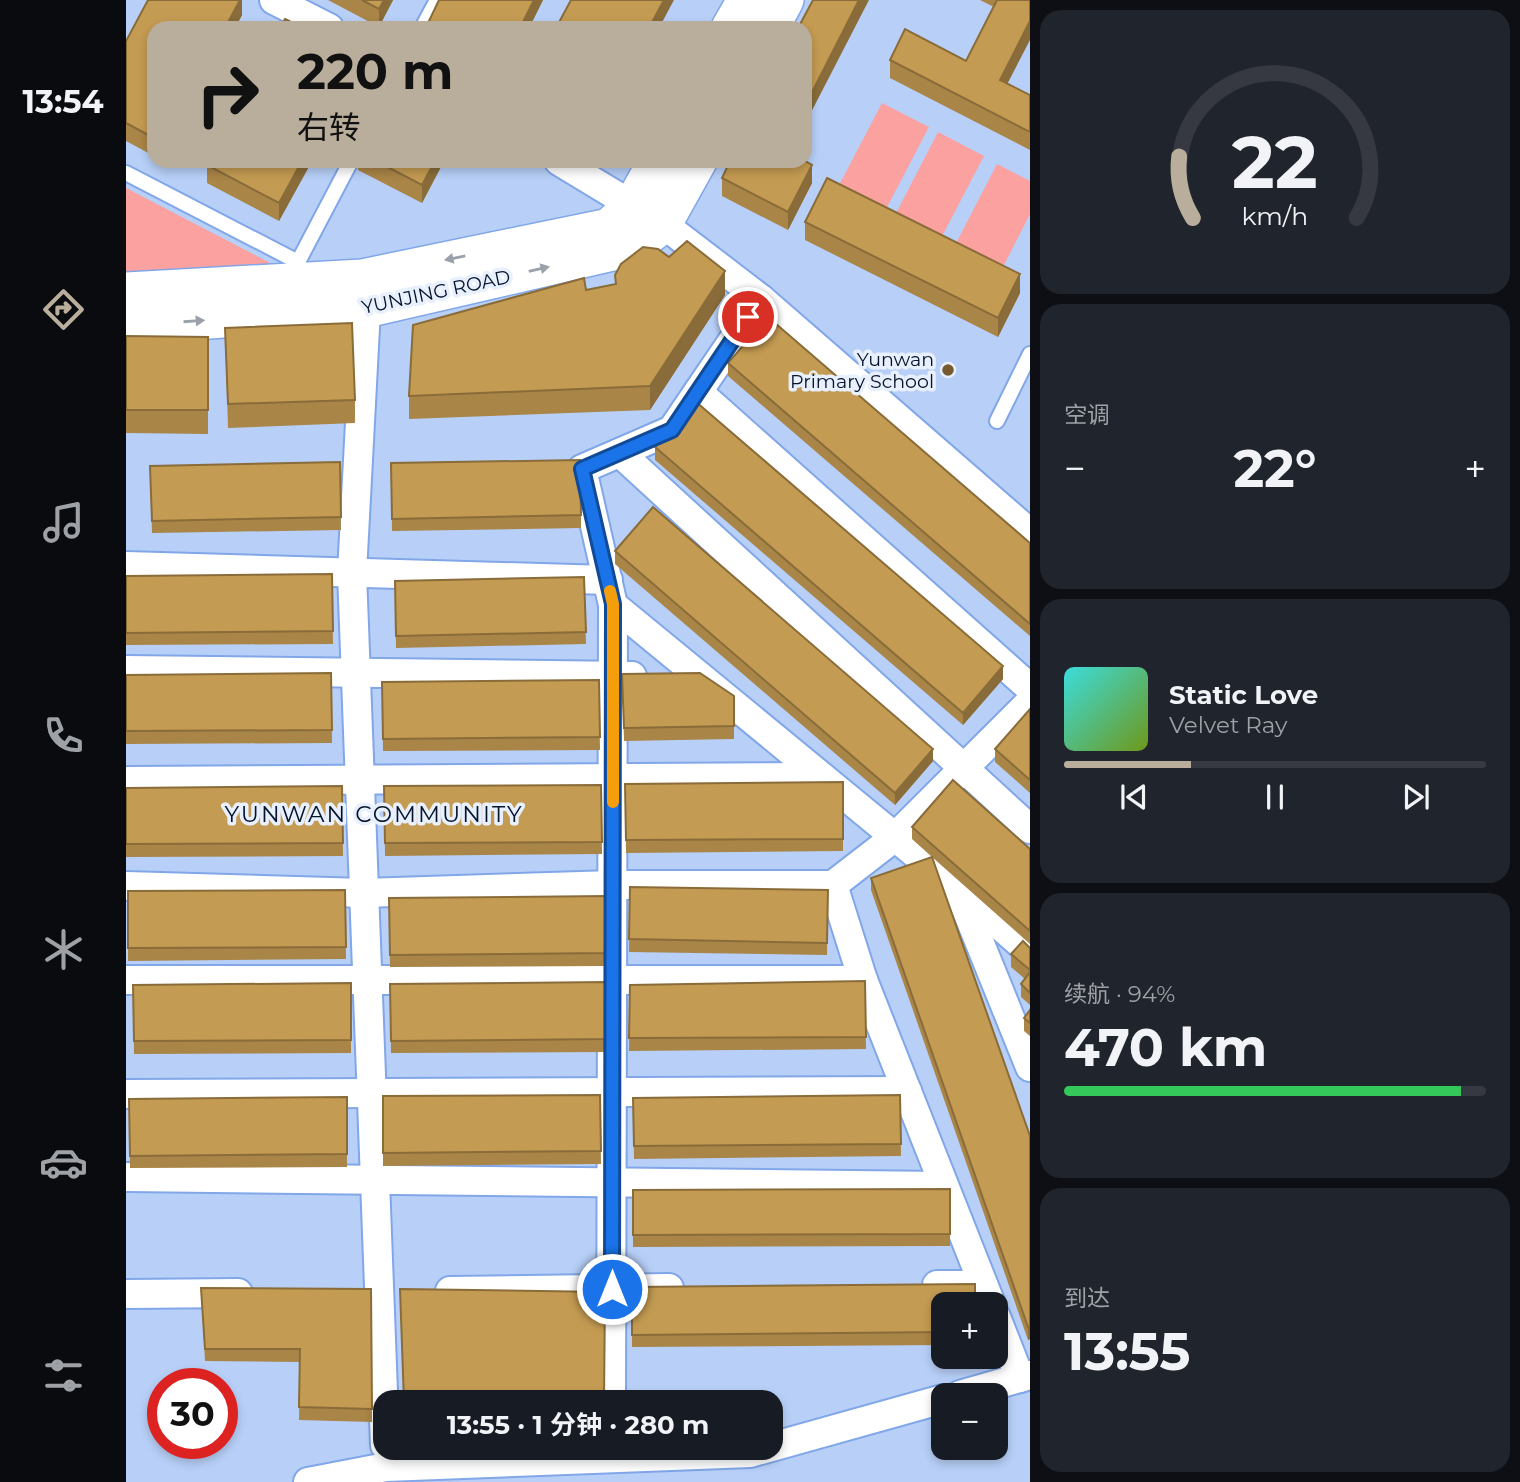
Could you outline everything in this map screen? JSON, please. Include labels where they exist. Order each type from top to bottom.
[{"type":"street","points":[[274,0],[315,21]]},
{"type":"street","points":[[734,21],[746,0]]},
{"type":"street","points":[[774,21],[785,0]]},
{"type":"street","points":[[570,168],[663,225],[761,299],[1030,533]]},
{"type":"street","name":"YUNJING ROAD","points":[[126,291],[362,278],[609,227],[632,206],[653,168]]},
{"type":"street","name":"YUNJING ROAD","points":[[126,326],[366,309],[634,247],[663,225],[694,168]]},
{"type":"street","points":[[611,1390],[613,676],[610,592],[582,469],[672,430],[761,299]]},
{"type":"street","points":[[366,309],[352,573],[375,1180],[390,1291],[387,1390]]},
{"type":"street","points":[[698,392],[1030,688]]},
{"type":"street","points":[[620,453],[1030,829]]},
{"type":"street","points":[[126,566],[352,573],[610,592],[701,677],[957,888],[1030,952]]},
{"type":"street","points":[[126,670],[701,677]]},
{"type":"street","points":[[126,887],[364,892],[613,886],[833,885],[895,837],[1030,702]]},
{"type":"street","points":[[126,780],[822,777]]},
{"type":"street","points":[[833,885],[863,979],[986,1292]]},
{"type":"street","points":[[957,888],[1030,1067]]},
{"type":"street","points":[[126,980],[863,979]]},
{"type":"street","points":[[126,1094],[907,1091]]},
{"type":"street","points":[[126,1177],[944,1186]]},
{"type":"street","points":[[914,1286],[969,1292]]},
{"type":"street","points":[[390,1291],[694,1288]]},
{"type":"street","points":[[126,1294],[259,1293]]},
{"type":"street","points":[[1003,1383],[1025,1377],[1008,1342]]},
{"type":"street","points":[[783,1444],[931,1402]]},
{"type":"street","points":[[308,1482],[373,1458]]},
{"type":"lane","points":[[426,21],[437,0]]},
{"type":"lane","points":[[126,173],[298,262],[347,168]]},
{"type":"lane","points":[[997,421],[1030,354]]},
{"type":"shaded area","points":[[882,103],[929,127],[884,213],[837,189]]},
{"type":"shaded area","points":[[938,132],[984,156],[939,242],[893,219]]},
{"type":"shaded area","points":[[997,164],[1030,181],[1030,214],[999,275],[952,251]]},
{"type":"shaded area","points":[[126,188],[284,270],[126,276]]},
{"type":"building","points":[[148,0],[240,0],[229,21],[147,21],[147,134],[126,123],[126,41]]},
{"type":"building","points":[[362,0],[384,0],[379,9]]},
{"type":"building","points":[[439,0],[534,0],[524,21],[429,21]]},
{"type":"building","points":[[571,0],[664,0],[653,21],[560,21]]},
{"type":"building","points":[[813,0],[859,0],[812,92],[812,21],[802,21]]},
{"type":"building","points":[[997,0],[1030,0],[1030,21],[1000,80],[1030,95],[1030,132],[890,60],[905,29],[966,61]]},
{"type":"building","points":[[213,168],[298,168],[279,203]]},
{"type":"building","points":[[389,168],[431,168],[422,185]]},
{"type":"building","points":[[727,168],[810,168],[788,212],[722,178]]},
{"type":"building","points":[[827,178],[1020,274],[998,318],[805,222]]},
{"type":"building","points":[[687,241],[725,271],[650,386],[409,396],[413,325],[584,278],[586,290],[616,284],[615,275],[621,264],[643,247],[658,249],[669,257]]},
{"type":"building","points":[[768,317],[1030,543],[1030,624],[728,363]]},
{"type":"building","points":[[352,323],[355,400],[228,404],[225,328]]},
{"type":"building","points":[[126,336],[208,337],[208,410],[126,410]]},
{"type":"building","points":[[695,401],[1003,666],[963,713],[655,447]]},
{"type":"building","points":[[580,460],[581,515],[392,519],[391,463]]},
{"type":"building","points":[[340,462],[341,517],[152,521],[150,466]]},
{"type":"building","points":[[653,507],[933,749],[895,793],[615,551]]},
{"type":"building","points":[[332,574],[333,631],[126,633],[126,576]]},
{"type":"building","points":[[584,577],[586,632],[396,636],[395,581]]},
{"type":"building","points":[[331,673],[332,730],[126,731],[126,675]]},
{"type":"building","points":[[700,673],[734,696],[734,726],[624,728],[622,674]]},
{"type":"building","points":[[599,680],[600,737],[383,739],[382,682]]},
{"type":"building","points":[[1030,709],[1030,780],[995,749]]},
{"type":"building","points":[[953,780],[1030,849],[1030,931],[912,827]]},
{"type":"building","points":[[843,782],[843,839],[626,840],[625,784]]},
{"type":"building","points":[[601,785],[602,842],[385,843],[384,786]]},
{"type":"building","points":[[342,786],[343,843],[126,844],[126,788]]},
{"type":"building","points":[[932,857],[1030,1136],[1030,1327],[871,878]]},
{"type":"building","points":[[630,887],[828,890],[827,943],[629,939]]},
{"type":"building","points":[[345,890],[346,947],[128,948],[128,891]]},
{"type":"building","points":[[607,896],[607,953],[390,955],[389,898]]},
{"type":"building","points":[[1023,941],[1030,948],[1030,970],[1011,954]]},
{"type":"building","points":[[1030,972],[1030,993],[1021,984]]},
{"type":"building","points":[[865,981],[866,1037],[629,1038],[630,985]]},
{"type":"building","points":[[608,982],[608,1039],[391,1041],[390,984]]},
{"type":"building","points":[[351,983],[351,1040],[134,1041],[133,985]]},
{"type":"building","points":[[1030,1010],[1030,1023],[1024,1018]]},
{"type":"building","points":[[600,1095],[601,1151],[383,1153],[383,1096]]},
{"type":"building","points":[[900,1095],[901,1144],[634,1146],[633,1098]]},
{"type":"building","points":[[347,1097],[347,1154],[130,1156],[129,1099]]},
{"type":"building","points":[[950,1189],[950,1234],[633,1235],[633,1190]]},
{"type":"building","points":[[975,1284],[975,1292],[931,1292],[931,1332],[632,1335],[632,1287]]},
{"type":"building","points":[[201,1288],[371,1289],[372,1409],[299,1407],[300,1349],[205,1349]]},
{"type":"building","points":[[400,1289],[605,1292],[604,1390],[404,1390]]},
{"type":"slow traffic","points":[[610,591],[613,604],[613,802]]},
{"type":"place","name":"Yunwan Primary School","points":[[948,370]]},
{"type":"district","name":"YUNWAN COMMUNITY","points":[[374,814]]},
{"type":"route","points":[[612,1289],[613,604],[582,469],[672,430],[748,317]]}]
